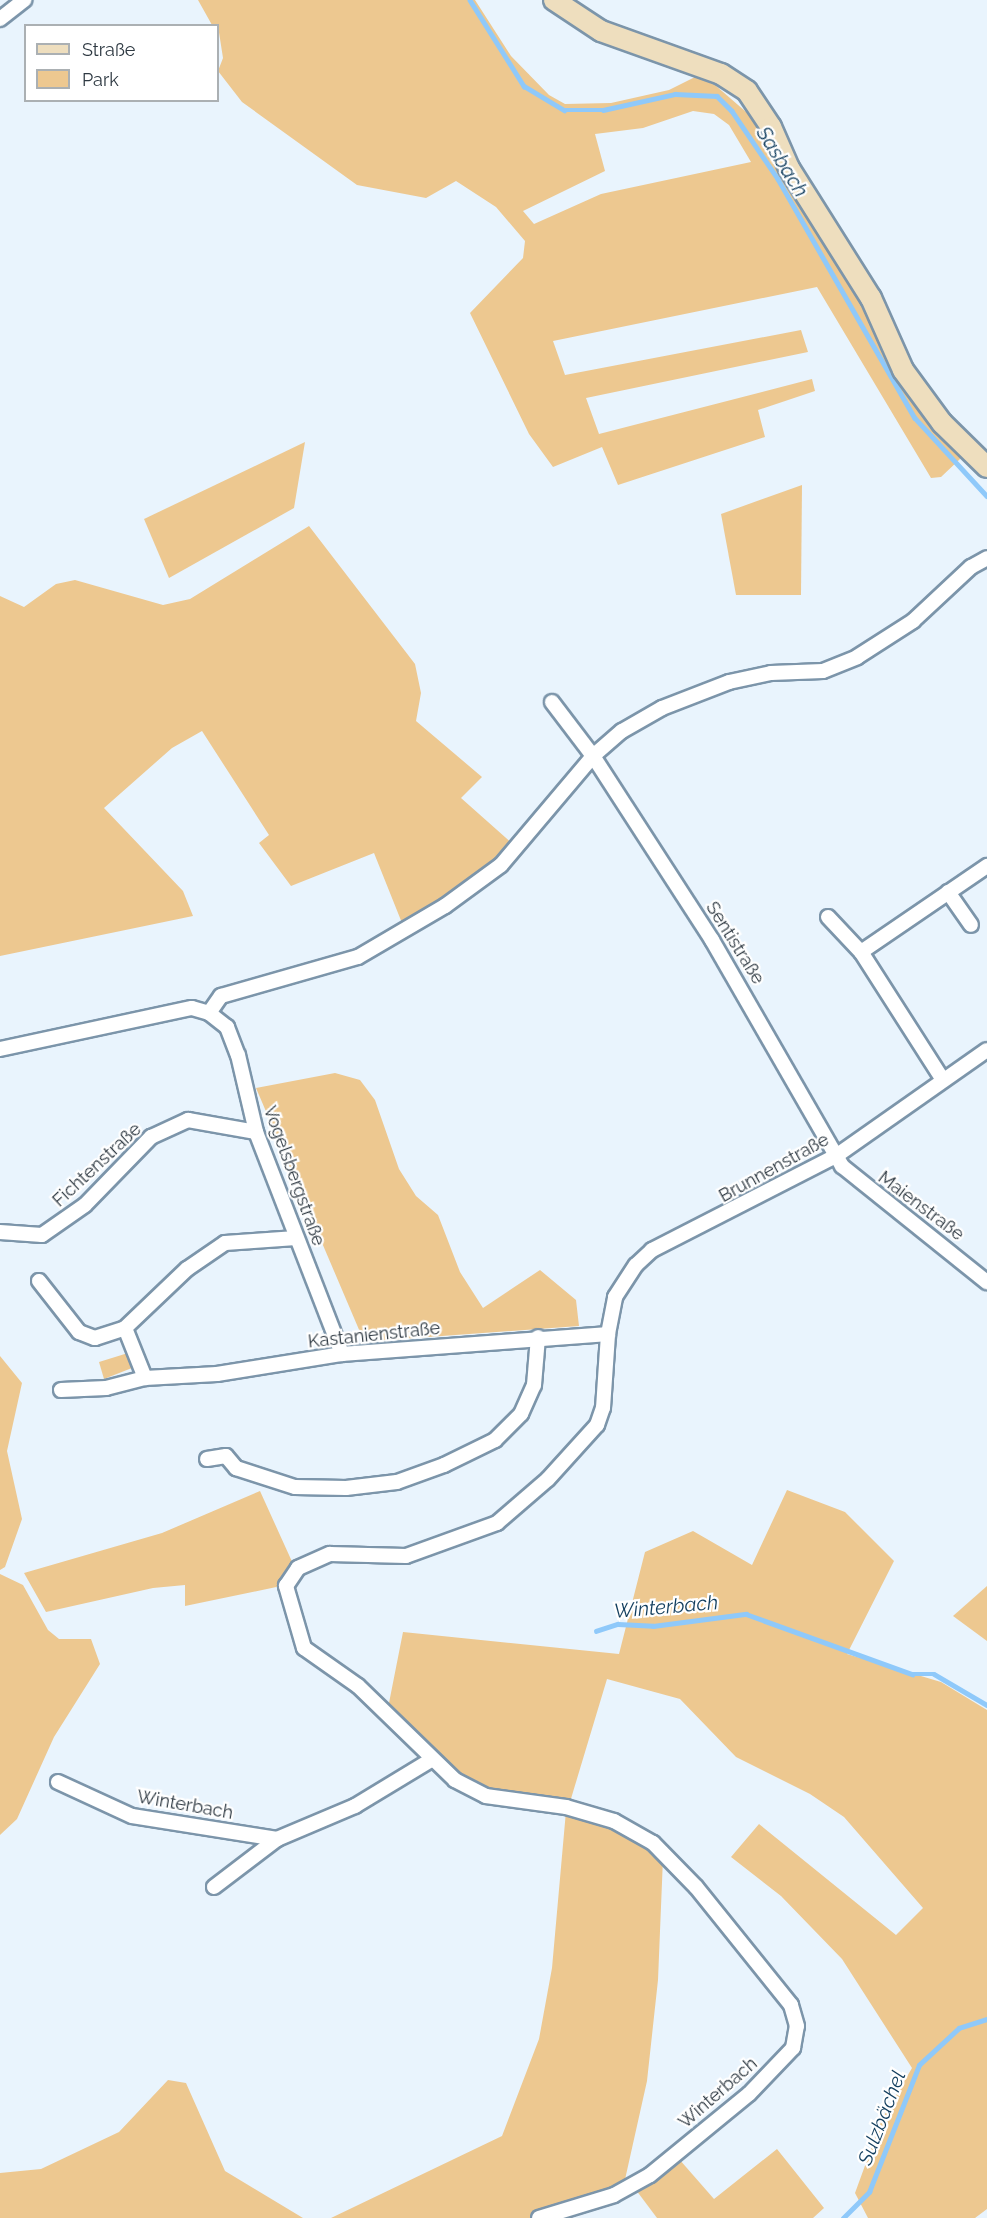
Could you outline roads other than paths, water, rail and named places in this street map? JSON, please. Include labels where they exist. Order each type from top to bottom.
[{"type":"main road","points":[[554,0],[601,31],[721,74],[747,91],[771,127],[796,178],[871,298],[903,370],[942,423],[987,467]]},
{"type":"street","points":[[0,19],[24,0]]},
{"type":"street","points":[[0,1049],[192,1008],[209,1013],[221,996],[358,957],[445,906],[501,865],[593,756],[622,731],[662,708],[729,682],[771,673],[823,671],[857,657],[914,621],[971,567],[987,558]]},
{"type":"street","name":"Sentistraße","points":[[552,702],[593,756],[764,1024],[836,1156]]},
{"type":"street","points":[[861,952],[987,866]]},
{"type":"street","points":[[948,892],[970,926]]},
{"type":"street","points":[[828,916],[861,952],[943,1080]]},
{"type":"street","name":"Vogelsbergstraße","points":[[209,1013],[227,1027],[238,1055],[256,1132],[342,1354]]},
{"type":"street","name":"Brunnenstraße","points":[[608,1334],[615,1297],[636,1265],[652,1251],[836,1156],[987,1050]]},
{"type":"street","name":"Fichtenstraße","points":[[0,1232],[42,1235],[85,1205],[151,1137],[188,1120],[256,1132]]},
{"type":"street","name":"Maienstraße","points":[[836,1156],[850,1174],[944,1244],[987,1282]]},
{"type":"street","points":[[39,1281],[79,1332],[95,1338],[125,1328],[187,1269],[225,1243],[296,1238]]},
{"type":"street","points":[[125,1328],[145,1378]]},
{"type":"street","name":"Kastanienstraße","points":[[61,1390],[106,1388],[145,1378],[217,1374],[342,1354],[538,1337],[608,1334]]},
{"type":"street","name":"Winterbach","points":[[538,2218],[614,2195],[650,2175],[749,2094],[793,2048],[797,2026],[791,2005],[696,1887],[653,1842],[614,1821],[566,1807],[486,1796],[455,1780],[431,1760],[358,1686],[304,1648],[286,1586],[298,1568],[330,1554],[406,1556],[497,1523],[556,1471],[597,1425],[603,1408],[608,1334]]},
{"type":"street","points":[[207,1460],[226,1456],[236,1468],[295,1487],[345,1488],[397,1482],[444,1465],[495,1440],[520,1414],[534,1385],[538,1337]]},
{"type":"street","points":[[214,1887],[277,1839],[356,1806],[431,1760]]},
{"type":"street","name":"Winterbach","points":[[58,1782],[132,1815],[277,1839]]},
{"type":"waterway","name":"Sasbach","points":[[470,0],[524,86],[564,110],[603,110],[675,94],[717,96],[732,111],[778,179],[915,418],[987,496]]},
{"type":"waterway","points":[[596,1631],[618,1624],[653,1626],[746,1614],[912,1674],[934,1674],[987,1705]]},
{"type":"waterway","name":"Sulzbächel","points":[[843,2218],[869,2192],[919,2065],[959,2028],[987,2019]]}]
